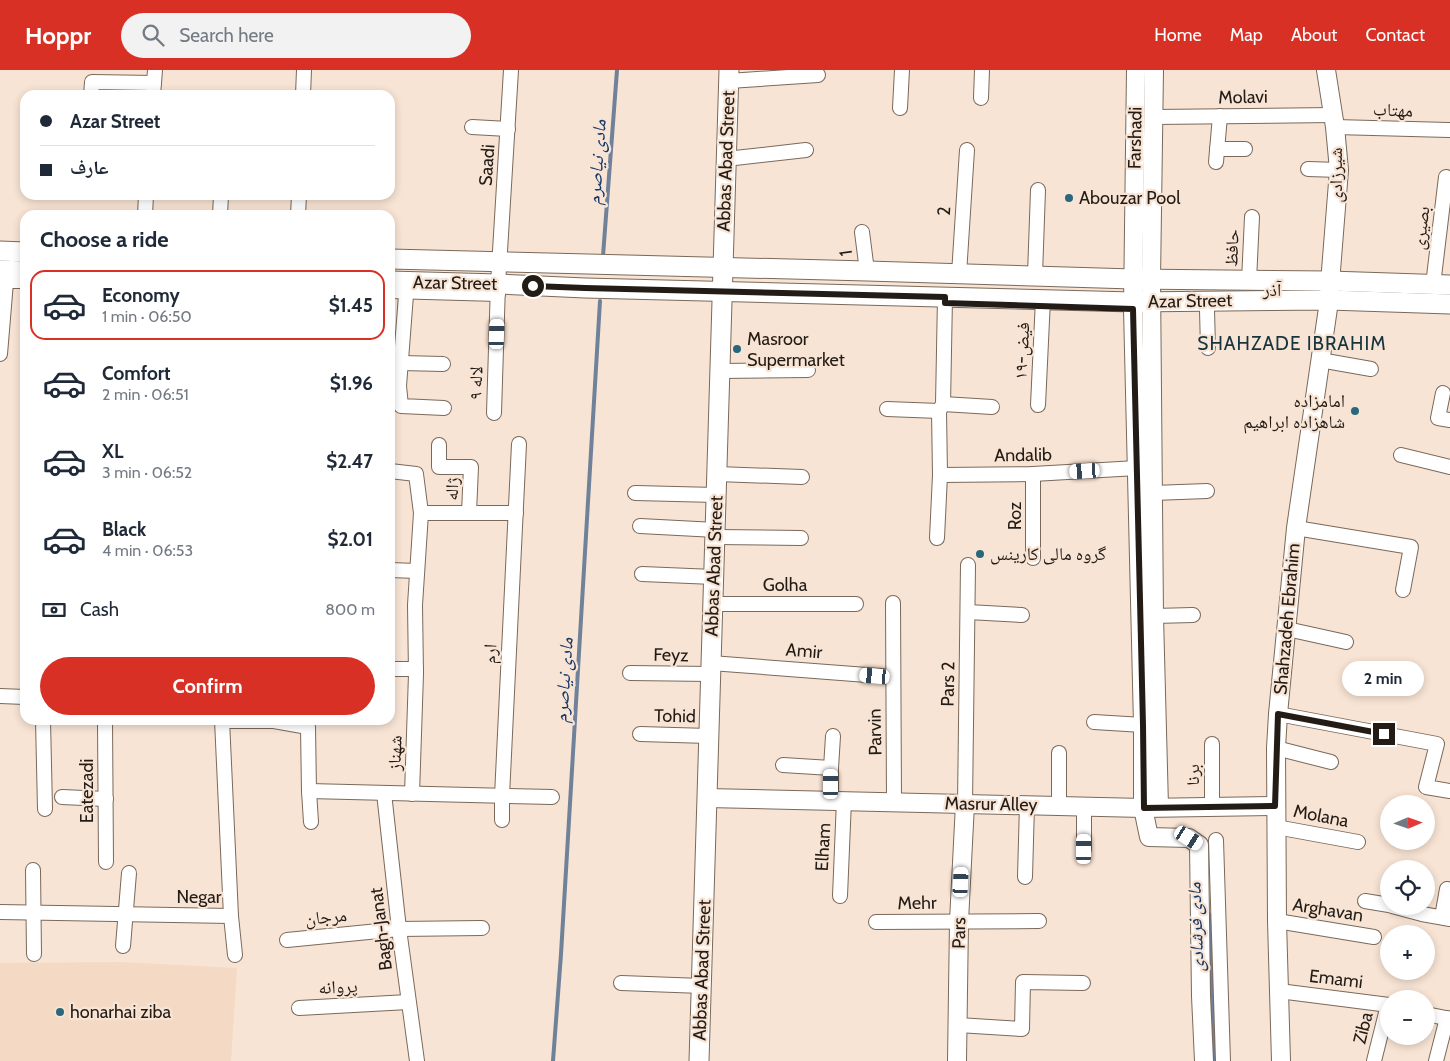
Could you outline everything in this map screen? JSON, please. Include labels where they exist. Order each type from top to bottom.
[{"type":"main road","name":"Abbas Abad Street","points":[[699,1061],[729,76]]},
{"type":"main road","points":[[0,251],[20,252]]},
{"type":"main road","name":"Azar Street","points":[[395,259],[1142,280],[1249,281],[1329,296],[1450,304]]},
{"type":"main road","points":[[585,288],[586,264]]},
{"type":"main road","name":"Azar Street","points":[[398,286],[498,289],[722,290],[945,300],[1142,305],[1255,304],[1441,285]]},
{"type":"street","points":[[303,90],[304,70]]},
{"type":"street","name":"Saadi","points":[[498,289],[511,70]]},
{"type":"street","points":[[900,108],[902,70]]},
{"type":"street","points":[[981,98],[982,70]]},
{"type":"street","name":"Farshadi","points":[[1136,70],[1142,280],[1137,468],[1143,725],[1151,807]]},
{"type":"street","name":"Farshadi","points":[[1142,280],[1154,117],[1154,70]]},
{"type":"street","name":"شیرزادی","points":[[1326,70],[1339,170],[1329,296]]},
{"type":"street","points":[[729,76],[818,76]]},
{"type":"street","points":[[91,90],[92,82],[154,83]]},
{"type":"street","points":[[1220,116],[1217,155],[1245,149]]},
{"type":"street","name":"Molavi","points":[[1154,117],[1220,116],[1334,121]]},
{"type":"street","name":"مهتاب","points":[[1334,121],[1449,130]]},
{"type":"street","points":[[472,127],[508,129]]},
{"type":"street","points":[[726,159],[806,150]]},
{"type":"street","name":"2","points":[[959,274],[967,150]]},
{"type":"street","points":[[1308,169],[1339,170]]},
{"type":"street","name":"بصیری","points":[[1441,285],[1446,177]]},
{"type":"street","points":[[1035,276],[1038,190]]},
{"type":"street","name":"حافظ","points":[[1249,281],[1252,217]]},
{"type":"street","name":"1","points":[[862,232],[866,271]]},
{"type":"street","points":[[0,354],[8,275],[20,279]]},
{"type":"street","points":[[398,286],[401,406],[444,408]]},
{"type":"street","name":"۹ لاله","points":[[494,413],[498,289]]},
{"type":"street","points":[[1329,296],[1450,312]]},
{"type":"street","name":"Shahzadeh Ebrahim","points":[[1281,1061],[1275,806],[1278,714],[1296,528],[1329,296]]},
{"type":"street","points":[[937,538],[945,300]]},
{"type":"street","name":"۱۹-فیض","points":[[1038,405],[1043,302]]},
{"type":"street","name":"آذر","points":[[1142,305],[1207,310],[1255,304]]},
{"type":"street","name":"Farshadi","points":[[1142,305],[1153,493],[1154,616],[1149,837],[1189,838],[1199,845],[1203,1061]]},
{"type":"street","points":[[1207,310],[1208,348]]},
{"type":"street","points":[[1320,360],[1371,369]]},
{"type":"street","points":[[401,363],[443,364]]},
{"type":"street","points":[[720,371],[808,370]]},
{"type":"street","points":[[1443,393],[1438,418],[1450,420]]},
{"type":"street","points":[[887,409],[992,407]]},
{"type":"street","name":"ارم","points":[[502,820],[519,444]]},
{"type":"street","name":"ژاله","points":[[439,445],[439,467],[472,467],[470,513]]},
{"type":"street","points":[[1402,455],[1450,467]]},
{"type":"street","name":"Andalib","points":[[940,475],[1033,474],[1137,468]]},
{"type":"street","name":"شهناز","points":[[395,472],[416,474],[421,513],[415,605],[416,669],[412,794]]},
{"type":"street","points":[[717,474],[802,477]]},
{"type":"street","name":"Roz","points":[[1033,474],[1034,558]]},
{"type":"street","points":[[1153,493],[1207,491]]},
{"type":"street","points":[[635,493],[716,495]]},
{"type":"street","points":[[421,513],[516,513]]},
{"type":"street","points":[[640,526],[715,534],[801,538]]},
{"type":"street","points":[[1296,528],[1411,547],[1403,590]]},
{"type":"street","name":"Pars 2","points":[[965,804],[968,565]]},
{"type":"street","points":[[395,570],[417,571]]},
{"type":"street","points":[[642,574],[714,577]]},
{"type":"street","name":"Parvin","points":[[893,603],[894,801]]},
{"type":"street","name":"Golha","points":[[713,604],[856,604]]},
{"type":"street","points":[[968,612],[1022,615]]},
{"type":"street","points":[[1154,616],[1193,615]]},
{"type":"street","points":[[1287,629],[1346,642]]},
{"type":"street","name":"Amir","points":[[711,668],[893,677]]},
{"type":"street","name":"Feyz","points":[[630,673],[711,668]]},
{"type":"street","points":[[395,669],[416,669]]},
{"type":"street","points":[[0,696],[20,697]]},
{"type":"street","points":[[1278,714],[1437,744],[1426,786],[1450,791]]},
{"type":"street","points":[[1094,722],[1143,725]]},
{"type":"street","points":[[42,725],[45,809]]},
{"type":"street","name":"Eatezadi","points":[[105,725],[106,862]]},
{"type":"street","name":"Negar","points":[[0,912],[231,916],[222,725]]},
{"type":"street","points":[[298,725],[308,727],[311,822]]},
{"type":"street","name":"Tohid","points":[[640,734],[709,736]]},
{"type":"street","name":"Elham","points":[[833,736],[831,768],[837,801],[840,896]]},
{"type":"street","name":"برنا","points":[[1212,744],[1212,807]]},
{"type":"street","points":[[1276,748],[1331,762]]},
{"type":"street","points":[[1059,753],[1059,805]]},
{"type":"street","points":[[783,765],[831,768]]},
{"type":"street","points":[[309,791],[552,797]]},
{"type":"street","name":"Bagh-Janat","points":[[384,793],[416,1061]]},
{"type":"street","points":[[62,797],[106,799]]},
{"type":"street","name":"Masrur Alley","points":[[706,798],[1151,807],[1275,806]]},
{"type":"street","name":"Pars","points":[[958,1061],[959,922],[965,804]]},
{"type":"street","points":[[1025,877],[1026,804]]},
{"type":"street","points":[[1084,806],[1084,849]]},
{"type":"street","name":"Molana","points":[[1276,827],[1358,842]]},
{"type":"street","points":[[1216,840],[1224,1061]]},
{"type":"street","points":[[33,870],[34,954]]},
{"type":"street","points":[[123,946],[129,873]]},
{"type":"street","points":[[1428,915],[1446,918],[1447,889]]},
{"type":"street","points":[[1365,901],[1380,902]]},
{"type":"street","points":[[231,916],[235,955]]},
{"type":"street","name":"Mehr","points":[[876,922],[1039,921]]},
{"type":"street","name":"Arghavan","points":[[1277,921],[1374,937]]},
{"type":"street","name":"مرجان","points":[[287,940],[399,929],[482,928]]},
{"type":"street","points":[[621,982],[702,986]]},
{"type":"street","points":[[958,1024],[1022,1029],[1023,982],[1083,983]]},
{"type":"street","name":"Emami","points":[[1279,991],[1380,1004]]},
{"type":"street","points":[[1201,996],[1221,995]]},
{"type":"street","name":"پروانه","points":[[299,1008],[408,1002]]},
{"type":"street","points":[[1435,1016],[1449,1019],[1436,1061]]},
{"type":"street","name":"Ziba","points":[[1374,1061],[1380,1037]]},
{"type":"shaded area","points":[[122,962],[237,968],[231,1061],[0,1061],[0,963]]},
{"type":"waterway","name":"مادی نیاصرم","points":[[603,256],[617,70]]},
{"type":"waterway","name":"مادی فرشادی","points":[[1144,125],[1145,77]]},
{"type":"waterway","name":"مادی فرشادی","points":[[1143,207],[1143,233]]},
{"type":"waterway","name":"مادی نیاصرم","points":[[553,1061],[600,301]]},
{"type":"waterway","name":"مادی فرشادی","points":[[1209,914],[1214,1061]]},
{"type":"place","name":"Abouzar Pool","points":[[1069,198]]},
{"type":"place","name":"Masroor Supermarket","points":[[737,349]]},
{"type":"place","name":"امامزاده شاهزاده ابراهیم","points":[[1355,411]]},
{"type":"place","name":"گروه مالی کارینس","points":[[980,554]]},
{"type":"place","name":"honarhai ziba","points":[[60,1012]]},
{"type":"district","name":"SHAHZADE IBRAHIM","points":[[1292,343]]},
{"type":"route","points":[[533,286],[945,297],[945,303],[1133,309],[1144,808],[1275,806],[1278,714],[1384,734]]}]
